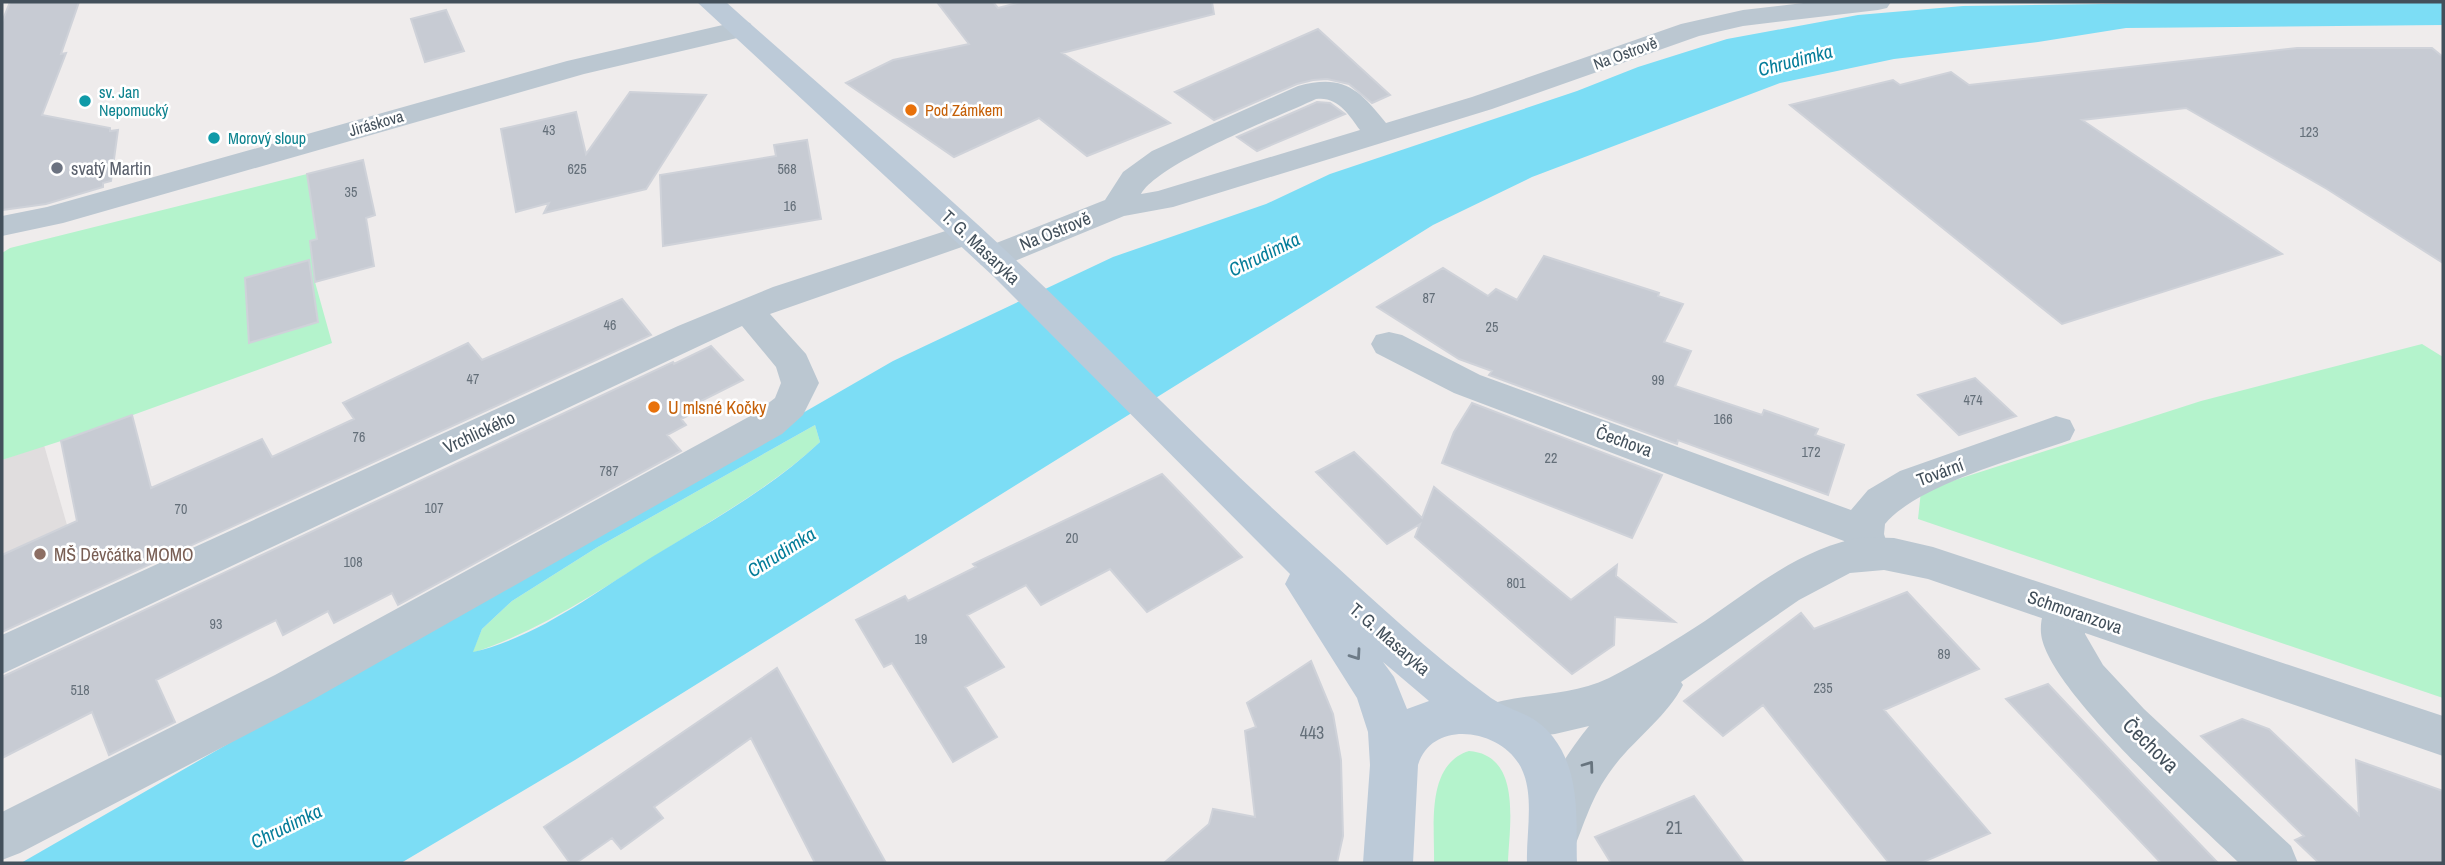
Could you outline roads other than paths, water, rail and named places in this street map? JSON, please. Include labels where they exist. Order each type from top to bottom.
[{"type":"main road","name":"T. G. Masaryka","points":[[714,3],[989,253],[1241,503],[1397,647],[1488,718],[1525,739],[1539,754],[1548,772],[1551,856]]},
{"type":"main road","name":"T. G. Masaryka","points":[[1241,503],[1288,559],[1372,680],[1384,708],[1394,765],[1388,863]]},
{"type":"main road","name":"T. G. Masaryka","points":[[1394,765],[1408,736],[1424,724],[1448,715],[1488,718]]},
{"type":"street","name":"Na Ostrově","points":[[989,253],[1117,207],[1162,200],[1520,91],[1691,30],[1743,18],[1878,2]]},
{"type":"street","name":"Jiráskova","points":[[8,226],[577,67],[740,29]]},
{"type":"street","points":[[1117,207],[1134,179],[1156,162],[1308,92],[1328,88],[1344,93],[1379,134]]},
{"type":"street","name":"Vrchlického","points":[[2,655],[653,351],[747,310],[989,253]]},
{"type":"street","points":[[2,837],[291,689],[780,415],[797,394],[800,383],[798,373],[793,363],[747,310]]},
{"type":"street","name":"Čechova","points":[[1389,344],[1467,384],[1866,542]]},
{"type":"street","name":"Tovární","points":[[1866,542],[1876,509],[1899,489],[2056,430]]},
{"type":"street","name":"Schmoranzova","points":[[1488,718],[1592,706],[1660,672],[1795,580],[1835,562],[1866,542],[2443,736]]},
{"type":"street","name":"Čechova","points":[[2065,609],[2063,634],[2070,652],[2087,678],[2128,723],[2273,863]]},
{"type":"street","name":"Schmoranzova","points":[[1551,856],[1564,805],[1600,750],[1653,691],[1719,634]]},
{"type":"water","name":"Chrudimka","points":[[2443,2],[2443,25],[2126,28],[2038,42],[1894,59],[1780,83],[1532,177],[1433,225],[575,760],[401,863],[21,863],[893,361],[1113,257],[1266,204],[1330,174],[1577,91],[1638,67],[1727,39],[1858,15],[1963,6]],"holes":[[[815,425],[820,442],[760,490],[566,612],[521,636],[473,652],[482,629],[512,601],[596,548]]]},
{"type":"place","name":"sv. Jan Nepomucký","points":[[85,101]]},
{"type":"place","name":"Pod Zámkem","points":[[911,110]]},
{"type":"place","name":"Morový sloup","points":[[214,138]]},
{"type":"place","name":"svatý Martin","points":[[57,168]]},
{"type":"place","name":"U mlsné Kočky","points":[[654,407]]},
{"type":"place","name":"MŠ Děvčátka MOMO","points":[[40,554]]}]
